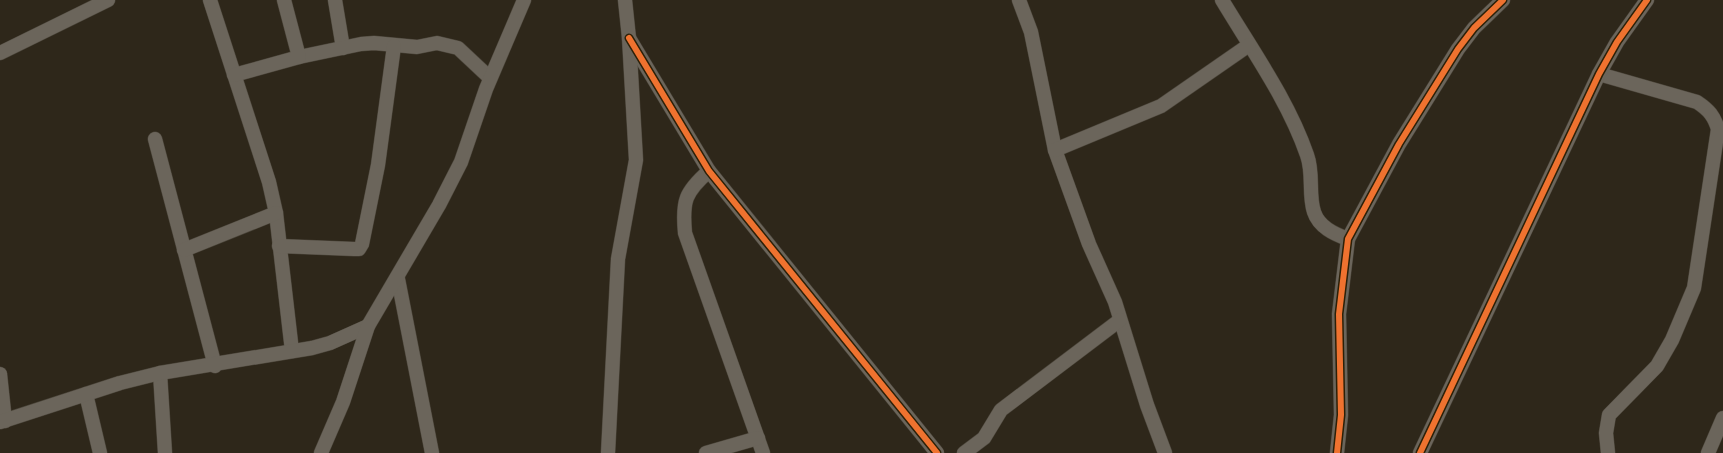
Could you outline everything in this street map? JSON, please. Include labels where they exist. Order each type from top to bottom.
[{"type":"street","points":[[0,53],[108,0]]},
{"type":"street","points":[[210,0],[269,182],[276,213],[292,351]]},
{"type":"street","points":[[284,0],[299,57]]},
{"type":"street","points":[[335,0],[343,48]]},
{"type":"street","points":[[321,453],[343,402],[368,326],[398,279],[461,162],[490,78],[524,0]]},
{"type":"street","points":[[608,453],[618,259],[636,160],[630,38],[625,0]]},
{"type":"street","points":[[1019,0],[1031,32],[1055,150],[1120,320],[1147,405],[1165,453]]},
{"type":"street","points":[[1222,0],[1279,95],[1307,154],[1311,172],[1314,213],[1330,233],[1348,239]]},
{"type":"street","points":[[1337,453],[1341,415],[1339,314],[1348,239],[1399,144],[1458,49],[1474,28],[1503,0]]},
{"type":"street","points":[[1420,453],[1599,74],[1617,42],[1647,0]]},
{"type":"street","points":[[630,38],[709,171],[937,453]]},
{"type":"street","points":[[234,74],[299,57],[374,43],[417,47],[437,43],[450,44],[458,48],[490,78]]},
{"type":"street","points":[[1055,150],[1161,106],[1249,45]]},
{"type":"street","points":[[279,246],[359,249],[362,244],[378,165],[394,46]]},
{"type":"street","points":[[1599,74],[1698,102],[1714,117],[1718,129],[1694,288],[1672,340],[1656,366],[1609,415],[1606,433],[1608,453]]},
{"type":"street","points":[[155,140],[216,366]]},
{"type":"street","points":[[709,171],[694,184],[685,201],[683,207],[685,233],[763,453]]},
{"type":"street","points":[[184,250],[276,213]]},
{"type":"street","points":[[398,279],[432,453]]},
{"type":"street","points":[[964,453],[984,438],[1001,410],[1120,320]]},
{"type":"street","points":[[0,374],[3,421],[120,383],[160,373],[216,366],[330,343],[368,326]]},
{"type":"street","points":[[160,373],[165,453]]},
{"type":"street","points":[[86,394],[100,453]]},
{"type":"street","points":[[1708,453],[1723,418]]},
{"type":"street","points":[[706,453],[758,438]]},
{"type":"cycle path","points":[[1337,453],[1341,415],[1339,314],[1348,239],[1399,144],[1458,49],[1474,28],[1503,0]]},
{"type":"cycle path","points":[[1420,453],[1599,74],[1617,42],[1647,0]]},
{"type":"cycle path","points":[[629,38],[709,171],[937,453]]}]
